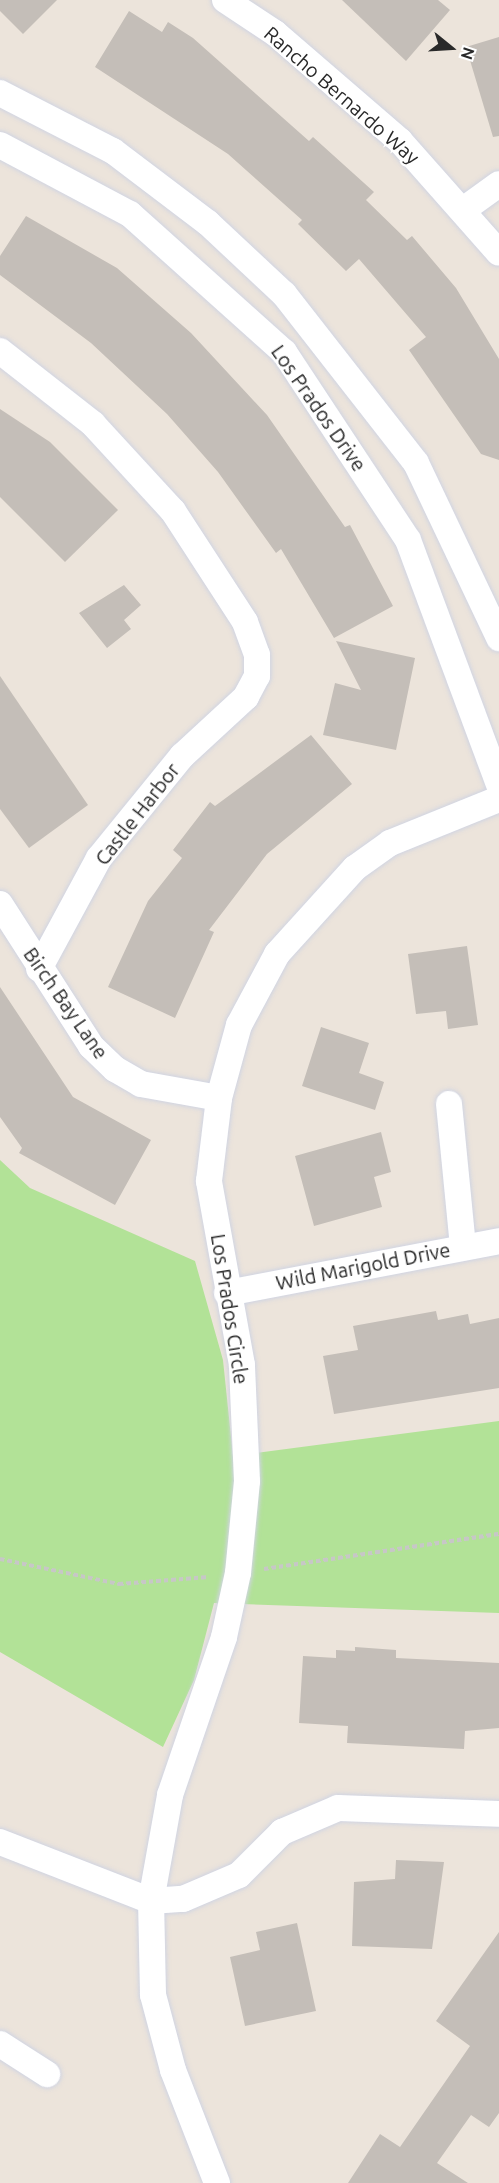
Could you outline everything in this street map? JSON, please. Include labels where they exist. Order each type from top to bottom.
[{"type":"street","name":"Rancho Bernardo Way","points":[[225,0],[275,33],[400,141],[499,253]]},
{"type":"street","name":"Los Prados Drive","points":[[0,93],[113,151],[208,223],[284,294],[416,463],[499,639]]},
{"type":"street","name":"Los Prados Drive","points":[[0,145],[130,214],[284,352],[408,540],[499,785]]},
{"type":"street","points":[[463,210],[499,184]]},
{"type":"street","name":"Castle Harbor","points":[[0,351],[93,424],[173,511],[245,622],[257,655],[257,676],[246,697],[182,756],[99,858],[39,969]]},
{"type":"street","name":"Los Prados Circle","points":[[217,2183],[173,2070],[153,1995],[151,1901],[170,1795],[225,1637],[238,1573],[247,1481],[242,1365],[227,1293],[209,1181],[219,1098],[239,1025],[277,954],[354,868],[390,843],[499,799]]},
{"type":"street","name":"Birch Bay Lane","points":[[0,904],[39,969],[91,1046],[115,1069],[141,1084],[219,1098]]},
{"type":"street","points":[[449,1104],[463,1246]]},
{"type":"street","name":"Wild Marigold Drive","points":[[227,1293],[463,1246],[499,1241]]},
{"type":"street","points":[[0,1842],[151,1901],[183,1899],[239,1875],[282,1832],[338,1808],[499,1814]]},
{"type":"street","points":[[0,2044],[47,2074]]},
{"type":"path","points":[[0,1559],[119,1584],[238,1573],[499,1534]]},
{"type":"green space","points":[[0,1160],[30,1188],[195,1261],[223,1360],[233,1456],[499,1421],[499,1613],[214,1603],[194,1680],[163,1747],[0,1652]]},
{"type":"building","points":[[0,0],[57,0],[23,34],[0,11]]},
{"type":"building","points":[[342,0],[438,0],[450,10],[406,61]]},
{"type":"building","points":[[129,11],[162,32],[168,22],[193,38],[309,141],[313,137],[374,192],[366,200],[407,240],[412,236],[456,288],[499,359],[499,460],[481,454],[409,350],[426,337],[359,259],[346,271],[298,224],[302,220],[228,154],[95,67]]},
{"type":"building","points":[[499,37],[499,136],[493,137],[466,47]]},
{"type":"building","points":[[26,216],[117,268],[191,333],[267,415],[345,527],[350,525],[393,606],[334,638],[281,549],[276,553],[218,472],[167,414],[91,343],[0,275],[0,256]]},
{"type":"building","points":[[0,409],[50,442],[118,510],[65,562],[0,497]]},
{"type":"building","points":[[124,585],[141,605],[124,620],[131,629],[107,648],[79,613]]},
{"type":"building","points":[[336,641],[415,658],[396,750],[323,735],[335,683],[361,690]]},
{"type":"building","points":[[0,676],[88,805],[29,848],[0,809]]},
{"type":"building","points":[[311,735],[352,784],[267,854],[209,930],[214,932],[175,1018],[108,987],[148,901],[182,858],[173,850],[210,802],[215,806]]},
{"type":"building","points":[[467,946],[478,1025],[448,1029],[446,1011],[416,1014],[408,954]]},
{"type":"building","points":[[0,987],[73,1097],[151,1140],[115,1205],[19,1153],[22,1148],[0,1117]]},
{"type":"building","points":[[321,1027],[369,1043],[359,1073],[384,1082],[375,1110],[302,1086]]},
{"type":"building","points":[[381,1132],[391,1172],[374,1177],[382,1207],[314,1226],[295,1156]]},
{"type":"building","points":[[436,1311],[438,1320],[468,1314],[470,1324],[499,1318],[499,1388],[334,1414],[323,1356],[358,1350],[353,1326]]},
{"type":"building","points":[[355,1647],[396,1650],[396,1658],[499,1663],[499,1728],[465,1731],[464,1749],[347,1743],[348,1726],[299,1723],[303,1656],[336,1658],[336,1650],[355,1651]]},
{"type":"building","points":[[396,1860],[444,1862],[432,1949],[352,1946],[354,1882],[395,1879]]},
{"type":"building","points":[[297,1923],[316,2011],[245,2026],[230,1957],[260,1950],[256,1932]]},
{"type":"building","points":[[499,1932],[499,2113],[489,2127],[471,2115],[437,2163],[468,2183],[348,2183],[380,2134],[400,2147],[470,2046],[436,2021]]}]
